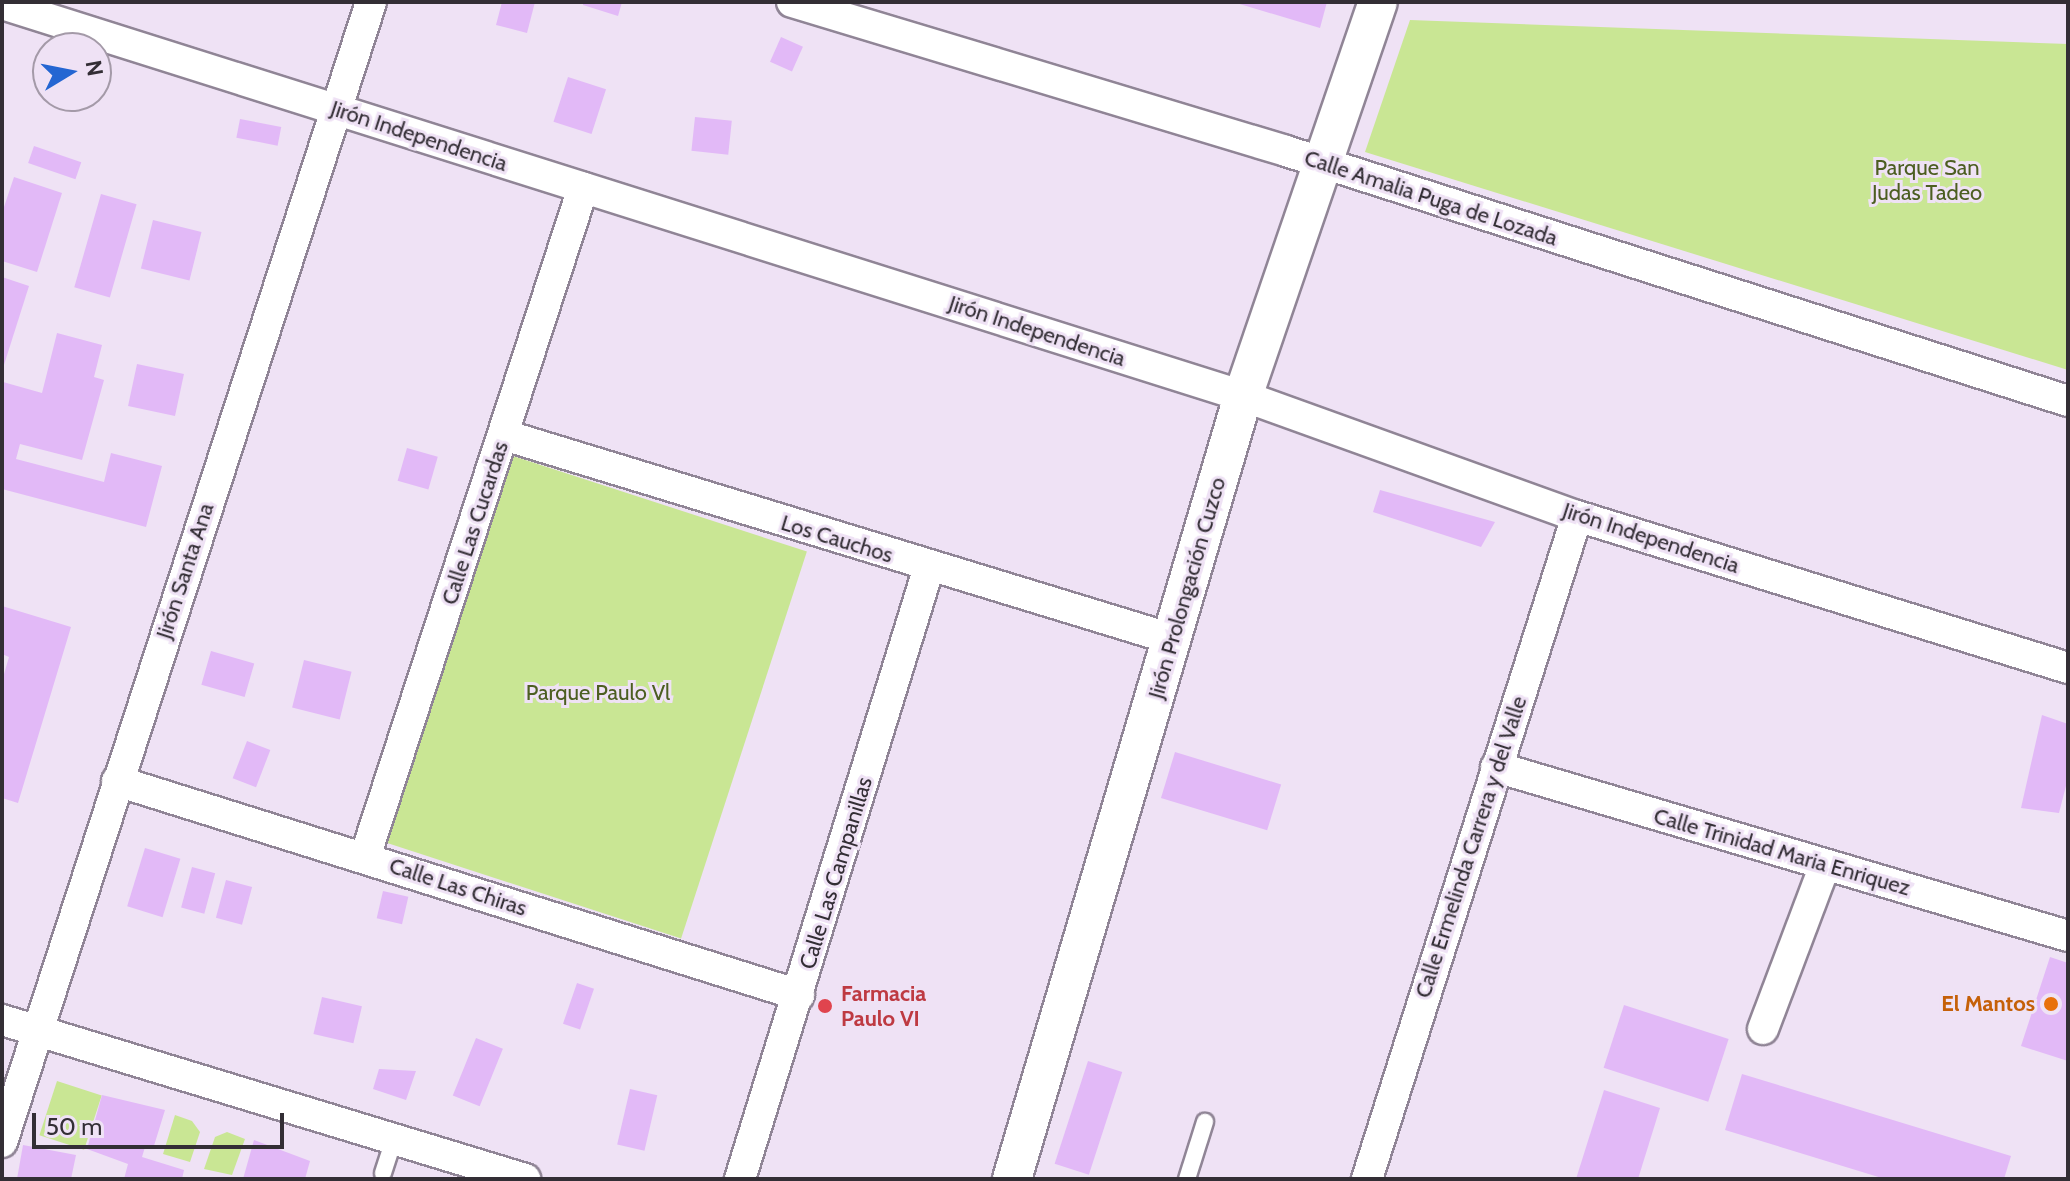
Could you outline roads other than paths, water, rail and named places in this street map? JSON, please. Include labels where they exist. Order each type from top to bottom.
[{"type":"street","name":"Jirón Santa Ana","points":[[2,1142],[35,1030],[371,2]]},
{"type":"street","name":"Calle Amalia Puga de Lozada","points":[[792,2],[1321,163],[2068,401]]},
{"type":"street","name":"Jirón Prolongación Cuzco","points":[[1012,1179],[1243,396],[1378,2]]},
{"type":"street","name":"Jirón Independencia","points":[[2,4],[1243,396],[1577,516],[2068,668]]},
{"type":"street","name":"Calle Las Cucardas","points":[[365,857],[583,188]]},
{"type":"street","name":"Los Cauchos","points":[[504,435],[1172,639]]},
{"type":"street","name":"Calle Ermelinda Carrera y del Valle","points":[[1367,1179],[1577,516]]},
{"type":"street","name":"Calle Las Campanillas","points":[[740,1179],[929,567]]},
{"type":"street","name":"Calle Trinidad Maria Enriquez","points":[[1496,767],[2068,936]]},
{"type":"street","name":"Calle Las Chiras","points":[[117,781],[799,995]]},
{"type":"street","points":[[1763,1029],[1825,865]]},
{"type":"street","points":[[2,1020],[525,1179]]},
{"type":"lane","points":[[1187,1179],[1205,1122]]},
{"type":"lane","points":[[383,1173],[394,1140]]},
{"type":"place","name":"El Mantos","points":[[2051,1004]]},
{"type":"place","name":"Farmacia Paulo VI","points":[[825,1006]]},
{"type":"park label","name":"Parque San Judas Tadeo","points":[[1927,180]]},
{"type":"park label","name":"Parque Paulo Vl","points":[[598,693]]}]
